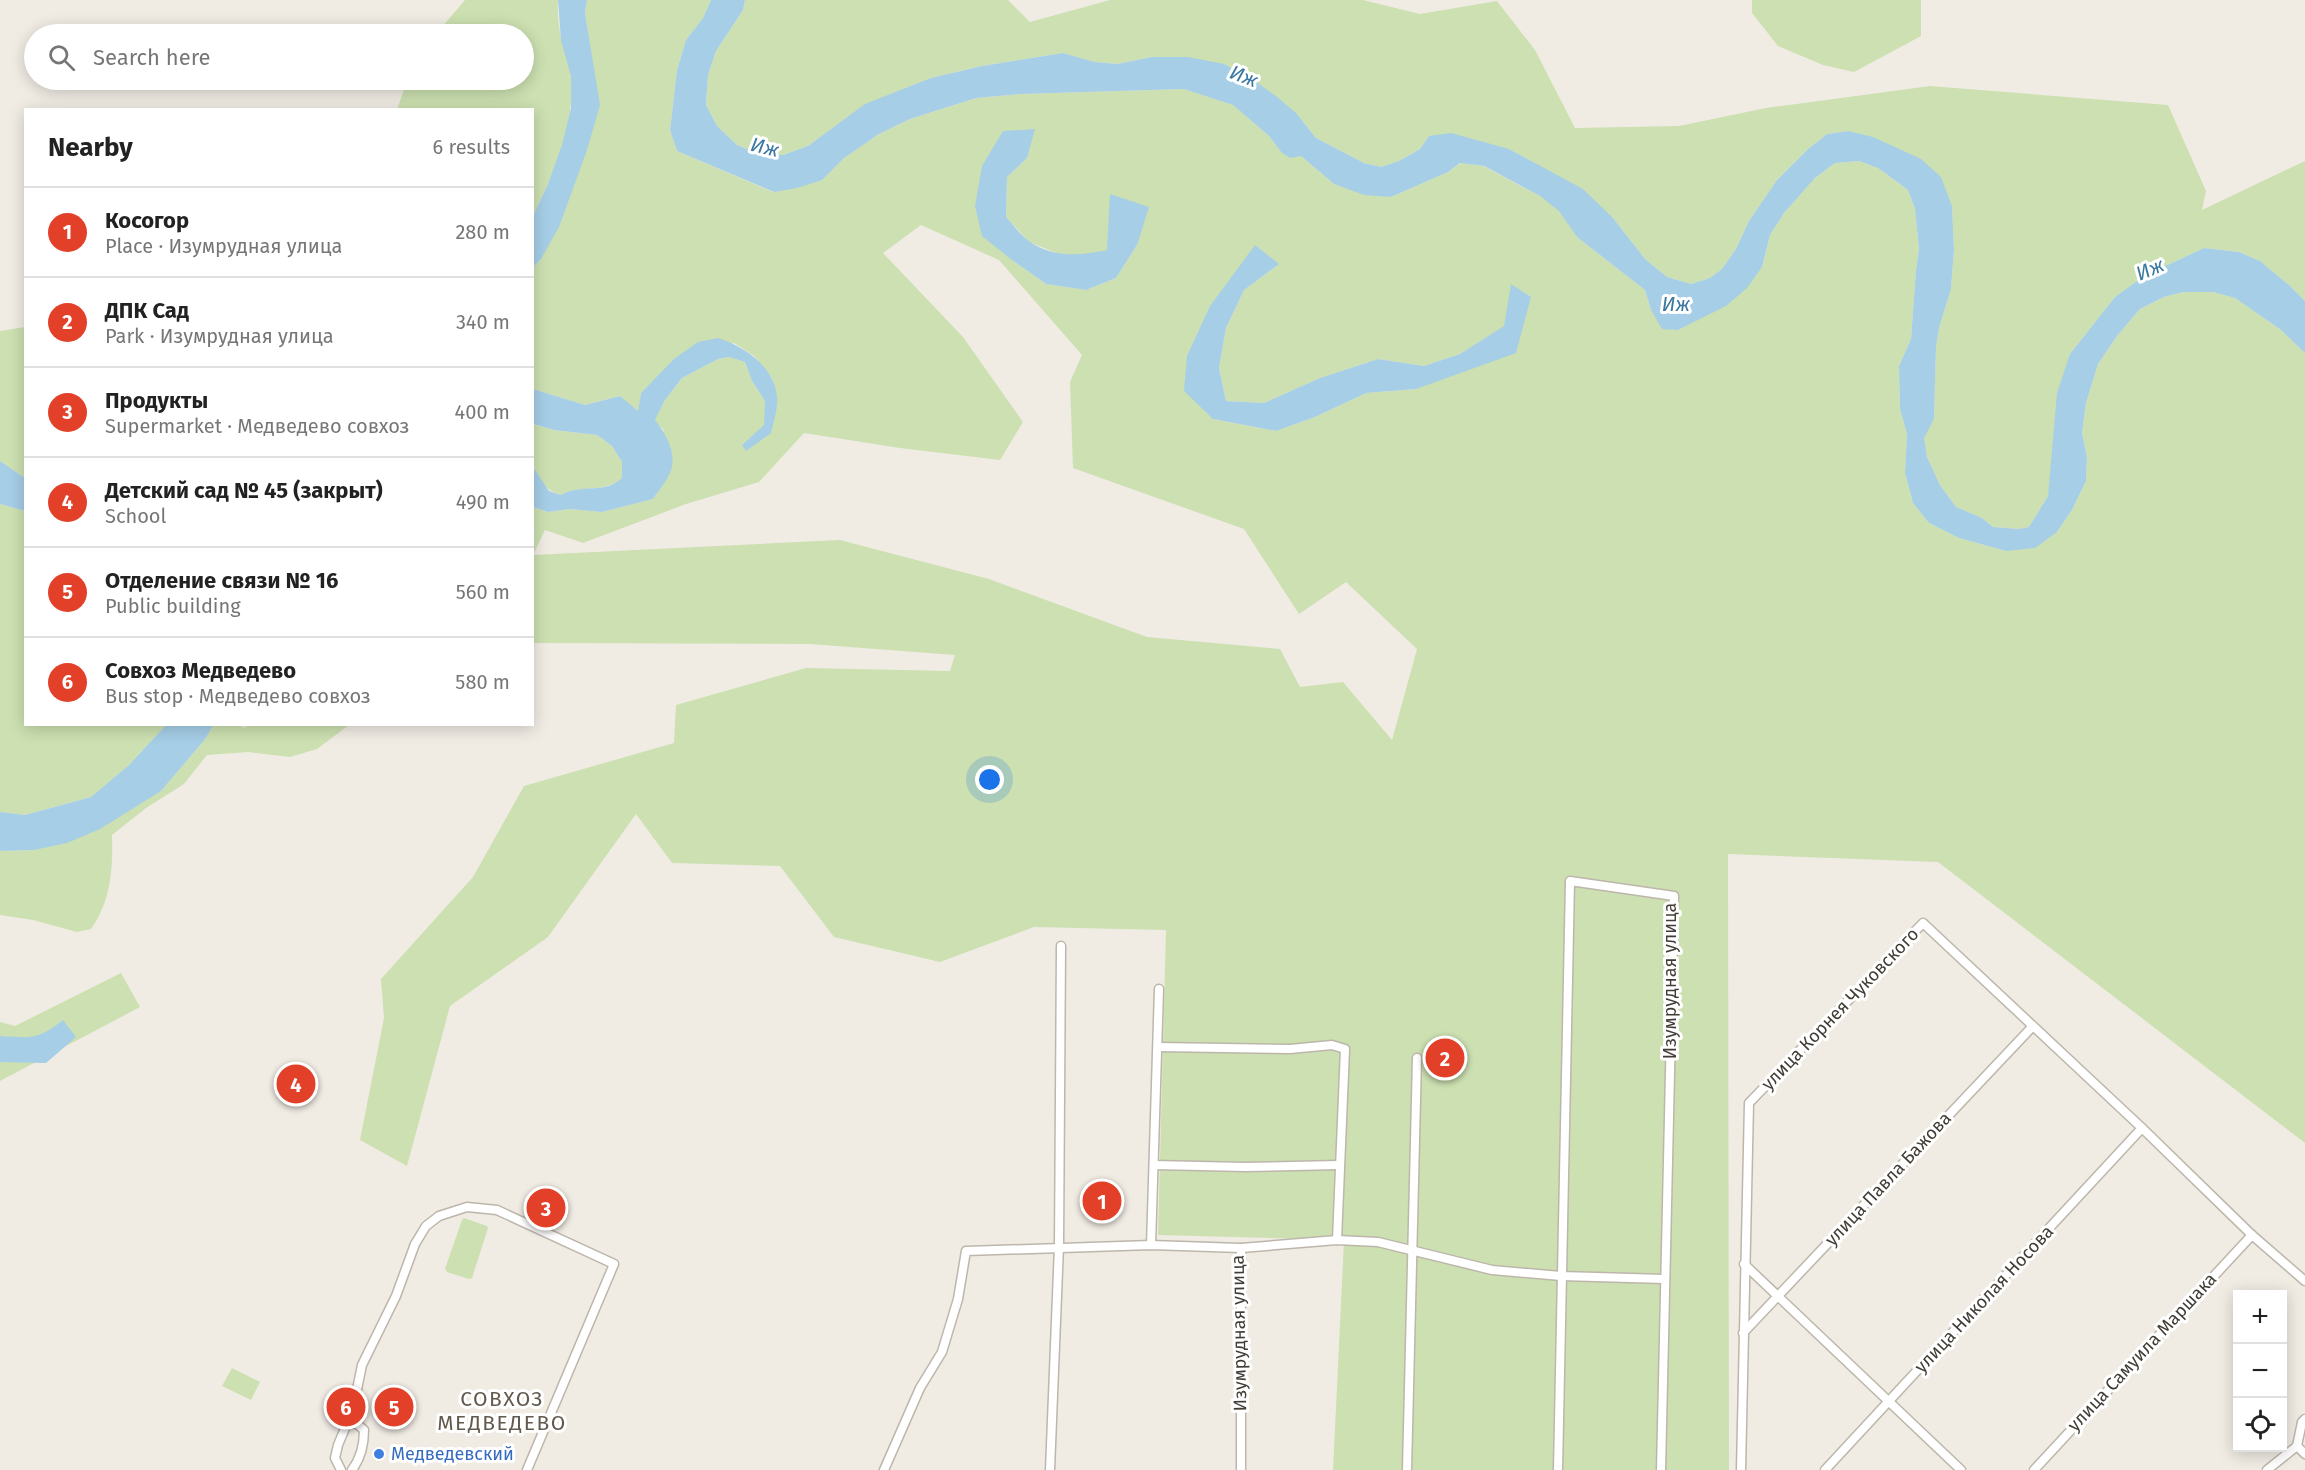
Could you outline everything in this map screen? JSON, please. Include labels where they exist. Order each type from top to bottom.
[{"type":"street","name":"Изумрудная улица","points":[[1558,1470],[1570,881],[1674,896],[1661,1470]]},
{"type":"street","name":"улица Корнея Чуковского","points":[[1741,1470],[1749,1103],[1923,923],[2142,1128],[2252,1235],[2305,1281]]},
{"type":"street","points":[[1050,1470],[1059,1246],[1061,946]]},
{"type":"street","points":[[1151,1245],[1159,989]]},
{"type":"street","name":"улица Павла Бажова","points":[[1743,1333],[2033,1026]]},
{"type":"street","points":[[1158,1047],[1290,1049],[1332,1045],[1345,1049],[1337,1240]]},
{"type":"street","points":[[1407,1470],[1417,1058]]},
{"type":"street","name":"улица Николая Носова","points":[[1825,1470],[2142,1128]]},
{"type":"street","points":[[1154,1165],[1246,1167],[1339,1165]]},
{"type":"street","points":[[340,1470],[335,1458],[353,1409],[362,1365],[396,1296],[415,1244],[426,1226],[439,1216],[466,1207],[497,1210],[614,1264],[527,1470]]},
{"type":"street","name":"улица Самуила Маршака","points":[[2034,1470],[2252,1235]]},
{"type":"street","points":[[1241,1248],[1337,1240],[1378,1242],[1492,1270],[1561,1276],[1665,1279]]},
{"type":"street","name":"Изумрудная улица","points":[[884,1470],[920,1389],[942,1352],[958,1299],[966,1251],[1059,1246],[1151,1245],[1241,1248],[1241,1470]]},
{"type":"street","points":[[1744,1264],[1961,1470]]},
{"type":"street","points":[[2266,1470],[2296,1446],[2302,1422],[2305,1419]]},
{"type":"street","points":[[347,1423],[357,1424],[364,1430],[364,1442],[359,1461],[352,1470]]},
{"type":"street","points":[[2296,1446],[2305,1454]]},
{"type":"green space","points":[[465,0],[558,0],[560,32],[571,74],[570,114],[555,167],[534,214],[534,108],[398,108],[404,90],[534,90],[534,24],[445,24]]},
{"type":"green space","points":[[587,0],[711,0],[703,18],[686,40],[677,70],[670,130],[677,151],[773,192],[821,180],[844,158],[879,134],[910,119],[976,98],[1020,94],[1185,89],[1233,105],[1269,136],[1281,152],[1301,156],[1334,184],[1391,197],[1448,172],[1461,163],[1483,166],[1540,196],[1560,211],[1577,237],[1645,290],[1651,310],[1678,330],[1695,321],[1762,267],[1770,235],[1784,213],[1815,178],[1835,163],[1859,161],[1878,168],[1908,190],[1915,209],[1919,249],[1911,339],[1899,366],[1900,409],[1907,434],[1905,473],[1913,503],[1929,523],[1959,538],[2006,551],[2057,532],[2072,510],[2086,481],[2087,457],[2082,433],[2086,403],[2098,364],[2117,336],[2140,309],[2164,297],[2183,292],[2213,292],[2235,298],[2281,330],[2305,353],[2305,1143],[1938,862],[1728,854],[1729,1470],[1333,1470],[1344,1240],[1158,1235],[1166,930],[1034,927],[940,962],[834,937],[780,866],[672,863],[636,814],[548,937],[450,1006],[407,1166],[360,1140],[384,1018],[381,979],[473,877],[524,786],[674,743],[676,705],[806,668],[950,671],[955,655],[810,644],[534,643],[534,555],[840,540],[989,579],[1147,637],[1280,649],[1300,687],[1343,682],[1392,740],[1417,649],[1346,582],[1299,614],[1244,529],[1073,468],[1070,382],[1082,355],[999,260],[921,225],[883,253],[963,337],[1023,422],[1000,460],[804,433],[759,482],[686,504],[583,543],[545,530],[534,553],[534,507],[548,512],[570,509],[602,512],[653,499],[671,470],[663,429],[654,421],[665,400],[682,378],[718,359],[729,357],[745,362],[752,381],[765,401],[765,425],[742,445],[771,433],[772,378],[754,356],[734,343],[653,381],[641,393],[638,412],[620,396],[585,405],[534,389],[534,266],[541,259],[599,105],[585,13]],"holes":[[[1034,129],[1027,158],[1007,177],[1006,217],[1029,242],[1059,254],[1080,256],[1137,245],[1116,278],[1086,290],[1046,284],[1012,260],[982,166]],[[1279,264],[1244,290],[1226,328],[1219,368],[1226,401],[1264,403],[1320,378],[1378,359],[1424,366],[1460,354],[1505,326],[1416,389],[1366,393],[1315,417],[1276,431],[1213,419],[1210,306]]]},
{"type":"green space","points":[[745,0],[1008,0],[1030,22],[1110,0],[1363,0],[1420,14],[1497,1],[1535,50],[1575,128],[1679,126],[1766,108],[1930,86],[2168,105],[2206,191],[2202,210],[2305,161],[2305,301],[2260,261],[2239,252],[2204,248],[2144,276],[2115,297],[2070,354],[2048,496],[2029,527],[2019,529],[1993,527],[1982,518],[1956,507],[1940,485],[1927,457],[1923,438],[1934,419],[1936,347],[1939,328],[1951,289],[1954,250],[1952,206],[1848,131],[1827,134],[1808,149],[1777,180],[1749,221],[1736,249],[1722,269],[1710,278],[1691,284],[1667,277],[1645,259],[1613,218],[1535,163],[1509,149],[1429,136],[1420,149],[1399,161],[1381,167],[1364,163],[1316,138],[1297,114],[1152,57],[1117,64],[1095,62],[1063,53],[982,66],[931,78],[865,105],[808,146],[783,155],[758,154],[737,145],[717,126],[706,105],[708,75],[716,51],[743,10]]},
{"type":"green space","points":[[1752,0],[1921,0],[1921,36],[1854,72],[1823,65],[1778,46],[1752,13]]},
{"type":"green space","points":[[24,327],[24,477],[0,461],[0,331]]},
{"type":"green space","points":[[534,425],[554,430],[597,435],[612,446],[622,462],[622,478],[615,483],[561,495],[550,490],[537,475],[534,466]]},
{"type":"green space","points":[[0,504],[24,511],[24,726],[165,726],[129,765],[91,797],[25,815],[0,812]]},
{"type":"green space","points":[[212,726],[243,726],[242,728],[248,726],[348,726],[317,749],[290,757],[248,752],[207,755],[184,784],[146,808],[112,835],[112,860],[107,896],[91,929],[77,932],[33,920],[0,915],[0,851],[34,850],[161,791],[206,738]]},
{"type":"green space","points":[[121,973],[140,1007],[0,1081],[0,1022],[15,1026]]},
{"type":"green space","points":[[464,1218],[488,1228],[472,1278],[469,1279],[447,1272],[445,1269]]},
{"type":"green space","points":[[232,1368],[260,1382],[251,1400],[222,1386]]},
{"type":"water","points":[[558,0],[587,0],[585,13],[600,105],[587,150],[559,227],[541,259],[534,266],[534,214],[562,145],[571,108],[571,76],[561,41]]},
{"type":"water","name":"Иж","points":[[711,0],[745,0],[743,10],[716,51],[708,75],[706,105],[717,126],[737,145],[758,154],[783,155],[808,146],[865,104],[931,78],[982,66],[1063,53],[1095,62],[1117,64],[1152,57],[1188,57],[1224,64],[1255,81],[1297,114],[1316,138],[1364,163],[1381,167],[1399,161],[1420,149],[1429,136],[1451,133],[1509,149],[1583,189],[1613,218],[1645,259],[1667,277],[1691,284],[1710,278],[1722,269],[1736,249],[1749,221],[1777,180],[1808,149],[1827,134],[1848,131],[1873,137],[1921,159],[1941,177],[1952,206],[1954,250],[1951,289],[1939,328],[1936,347],[1934,419],[1924,438],[1927,457],[1940,485],[1956,507],[1982,518],[1993,527],[2019,529],[2029,527],[2048,496],[2057,393],[2070,354],[2115,297],[2144,276],[2204,248],[2239,252],[2260,261],[2305,301],[2305,353],[2281,330],[2235,298],[2213,292],[2183,292],[2164,297],[2140,309],[2117,336],[2098,364],[2086,403],[2082,433],[2087,457],[2086,481],[2072,510],[2057,532],[2035,548],[2006,551],[1959,538],[1929,523],[1913,503],[1905,473],[1907,434],[1900,409],[1899,366],[1911,339],[1919,249],[1915,209],[1908,190],[1878,168],[1859,161],[1835,163],[1815,178],[1784,213],[1770,235],[1762,267],[1747,288],[1726,306],[1678,330],[1662,329],[1651,310],[1645,290],[1577,237],[1559,211],[1540,196],[1484,166],[1460,163],[1448,172],[1391,197],[1364,195],[1334,184],[1301,156],[1290,158],[1281,152],[1269,136],[1233,105],[1184,89],[1021,94],[976,98],[910,119],[879,134],[844,158],[822,180],[774,192],[677,151],[670,130],[677,70],[686,40],[703,18]]},
{"type":"water","points":[[1035,129],[1027,158],[1007,177],[1006,217],[1023,236],[1038,247],[1057,253],[1087,254],[1107,250],[1110,194],[1149,207],[1137,245],[1116,278],[1086,290],[1046,284],[982,236],[975,206],[982,166],[1003,131]]},
{"type":"water","points":[[1255,245],[1279,264],[1244,290],[1226,328],[1219,368],[1226,401],[1264,403],[1320,378],[1378,359],[1424,366],[1460,354],[1504,326],[1511,284],[1531,297],[1516,353],[1416,389],[1366,393],[1315,417],[1276,431],[1213,419],[1184,391],[1187,356],[1210,306]]},
{"type":"water","points":[[718,338],[740,347],[760,362],[773,381],[777,393],[771,433],[746,451],[742,445],[764,425],[765,401],[752,381],[745,362],[729,357],[718,359],[682,378],[665,400],[655,420],[669,443],[672,463],[668,478],[653,499],[602,512],[570,509],[548,512],[534,507],[534,468],[549,491],[561,495],[615,483],[622,478],[622,462],[612,446],[597,435],[554,430],[534,424],[534,389],[585,405],[620,396],[638,411],[641,393],[674,359],[698,342]]},
{"type":"water","points":[[0,461],[24,477],[24,511],[0,504]]},
{"type":"water","points":[[165,726],[212,726],[206,738],[161,791],[100,829],[67,843],[34,850],[0,851],[0,812],[25,815],[91,797],[129,765]]},
{"type":"water","points":[[63,1020],[76,1037],[46,1063],[0,1062],[0,1036],[34,1036],[47,1031]]},
{"type":"place","name":"ДПК Сад","points":[[1445,1058]]},
{"type":"place","name":"Детский сад № 45 (закрыт)","points":[[296,1084]]},
{"type":"place","name":"Косогор","points":[[1102,1201]]},
{"type":"place","name":"Продукты","points":[[546,1208]]},
{"type":"place","name":"Совхоз Медведево","points":[[346,1407]]},
{"type":"place","name":"Отделение связи № 16","points":[[394,1407]]},
{"type":"place","name":"Медведевский","points":[[379,1454]]},
{"type":"district","name":"СОВХОЗ МЕДВЕДЕВО","points":[[502,1411]]}]
